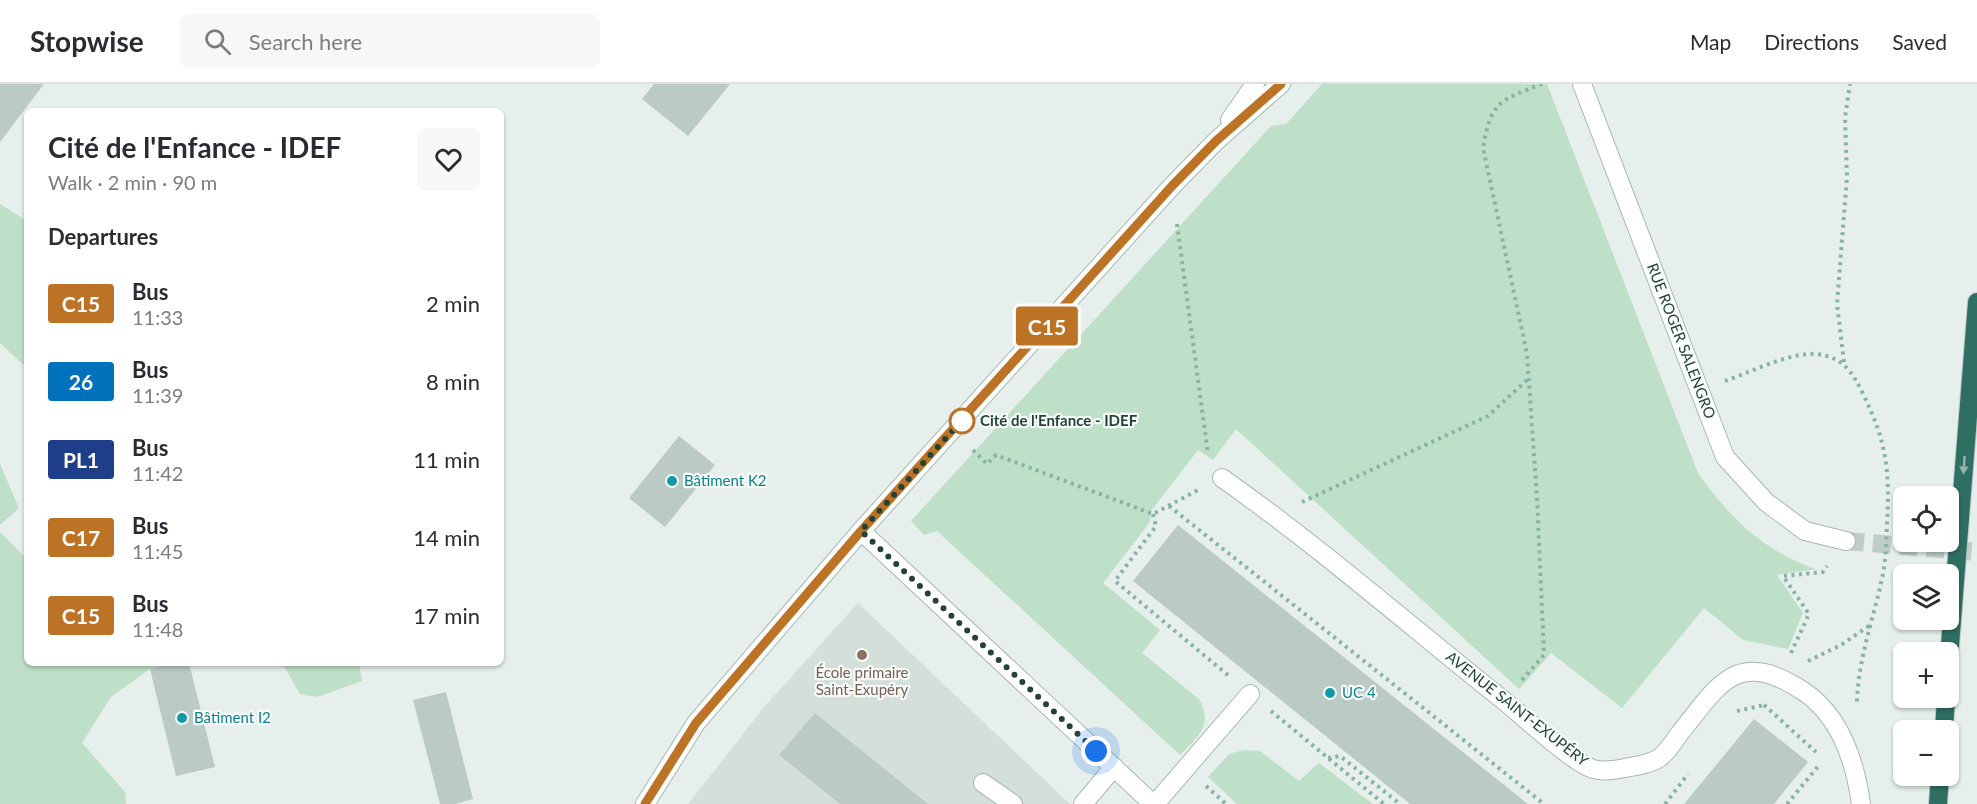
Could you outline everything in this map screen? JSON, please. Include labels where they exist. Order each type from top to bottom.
[{"type":"highway","points":[[1950,642],[1977,302]]},
{"type":"highway","points":[[1938,804],[1939,786]]},
{"type":"street","points":[[1216,141],[1255,84]]},
{"type":"street","points":[[645,804],[696,723],[861,531],[1172,186],[1216,141],[1281,84]]},
{"type":"street","name":"RUE ROGER SALENGRO","points":[[1581,84],[1725,457],[1766,502],[1805,531],[1846,541]]},
{"type":"street","name":"AVENUE SAINT-EXUPÉRY","points":[[1222,478],[1274,514],[1578,760],[1594,769],[1611,770],[1636,766],[1660,757],[1716,688],[1729,678],[1743,672],[1761,671],[1779,677],[1825,709],[1841,735],[1855,769],[1861,804]]},
{"type":"street","points":[[861,531],[1154,804],[1250,694]]},
{"type":"street","points":[[1083,804],[1114,767]]},
{"type":"street","points":[[983,783],[1013,804]]},
{"type":"path","points":[[1503,700],[1544,656],[1537,498],[1527,354],[1483,148],[1488,120],[1503,99],[1542,84]]},
{"type":"path","points":[[1844,363],[1837,304],[1847,177],[1845,117],[1850,84]]},
{"type":"path","points":[[953,431],[987,464],[996,455],[1153,514],[1222,478],[1211,465],[1206,447],[1172,186]]},
{"type":"path","points":[[1699,391],[1793,357],[1813,354],[1830,356],[1844,363],[1853,374],[1873,415],[1883,448],[1889,480],[1883,573],[1860,664],[1857,713]]},
{"type":"path","points":[[1274,514],[1488,416],[1529,378]]},
{"type":"path","points":[[1169,506],[1544,804]]},
{"type":"path","points":[[1153,514],[1156,526],[1115,581],[1384,804]]},
{"type":"path","points":[[1809,614],[1783,576],[1822,572]]},
{"type":"path","points":[[1798,660],[1808,661],[1840,645],[1869,626]]},
{"type":"path","points":[[1731,719],[1738,710],[1764,705]]},
{"type":"path","points":[[1328,758],[1340,756],[1400,804]]},
{"type":"path","points":[[1787,804],[1820,764]]},
{"type":"path","points":[[1665,804],[1694,766]]},
{"type":"shaded area","name":"École primaire Saint-Exupéry","points":[[858,603],[1070,804],[688,804],[765,706]]},
{"type":"green space","points":[[1322,84],[1547,84],[1698,473],[1723,505],[1749,531],[1779,552],[1816,569],[1777,575],[1803,613],[1788,649],[1743,640],[1704,608],[1622,708],[1551,653],[1519,689],[1236,429],[1213,460],[1198,450],[1151,511],[1150,522],[1103,583],[1160,630],[1142,653],[1199,699],[1205,717],[1202,730],[1180,755],[937,531],[924,535],[911,521],[1271,126],[1286,124]]},
{"type":"green space","points":[[0,204],[24,219],[24,365],[0,343]]},
{"type":"green space","points":[[0,464],[19,508],[0,525]]},
{"type":"green space","points":[[0,532],[24,556],[24,666],[161,666],[150,669],[111,697],[82,743],[125,792],[126,804],[0,804]]},
{"type":"green space","points":[[284,666],[360,666],[362,681],[317,697],[300,694]]},
{"type":"green space","points":[[1244,750],[1260,751],[1299,781],[1319,763],[1373,804],[1237,804],[1208,777],[1229,754]]},
{"type":"building","points":[[0,84],[44,84],[24,108],[0,142]]},
{"type":"building","points":[[654,84],[730,84],[688,136],[642,99]]},
{"type":"building","name":"Bâtiment K2","points":[[679,436],[715,465],[665,527],[629,498]]},
{"type":"building","name":"UC 4","points":[[1178,525],[1528,804],[1410,804],[1133,581]]},
{"type":"building","name":"Bâtiment I2","points":[[161,666],[190,666],[215,767],[176,776],[150,669]]},
{"type":"building","points":[[446,692],[473,799],[455,804],[440,804],[413,700]]},
{"type":"building","points":[[815,713],[928,804],[840,804],[779,755]]},
{"type":"building","points":[[1754,719],[1808,762],[1774,804],[1684,804]]},
{"type":"tunnel","points":[[1846,541],[1977,552]]},
{"type":"bus line","name":"C15","points":[[645,804],[696,723],[861,531],[1172,186],[1216,141],[1281,84]]},
{"type":"place","name":"Cité de l'Enfance - IDEF","points":[[962,421]]},
{"type":"place","name":"Bâtiment K2","points":[[672,481]]},
{"type":"place","name":"École primaire Saint-Exupéry","points":[[862,655]]},
{"type":"place","name":"UC 4","points":[[1330,693]]},
{"type":"place","name":"Bâtiment I2","points":[[182,718]]},
{"type":"route","points":[[962,421],[968,414],[861,531],[1096,751]]}]
